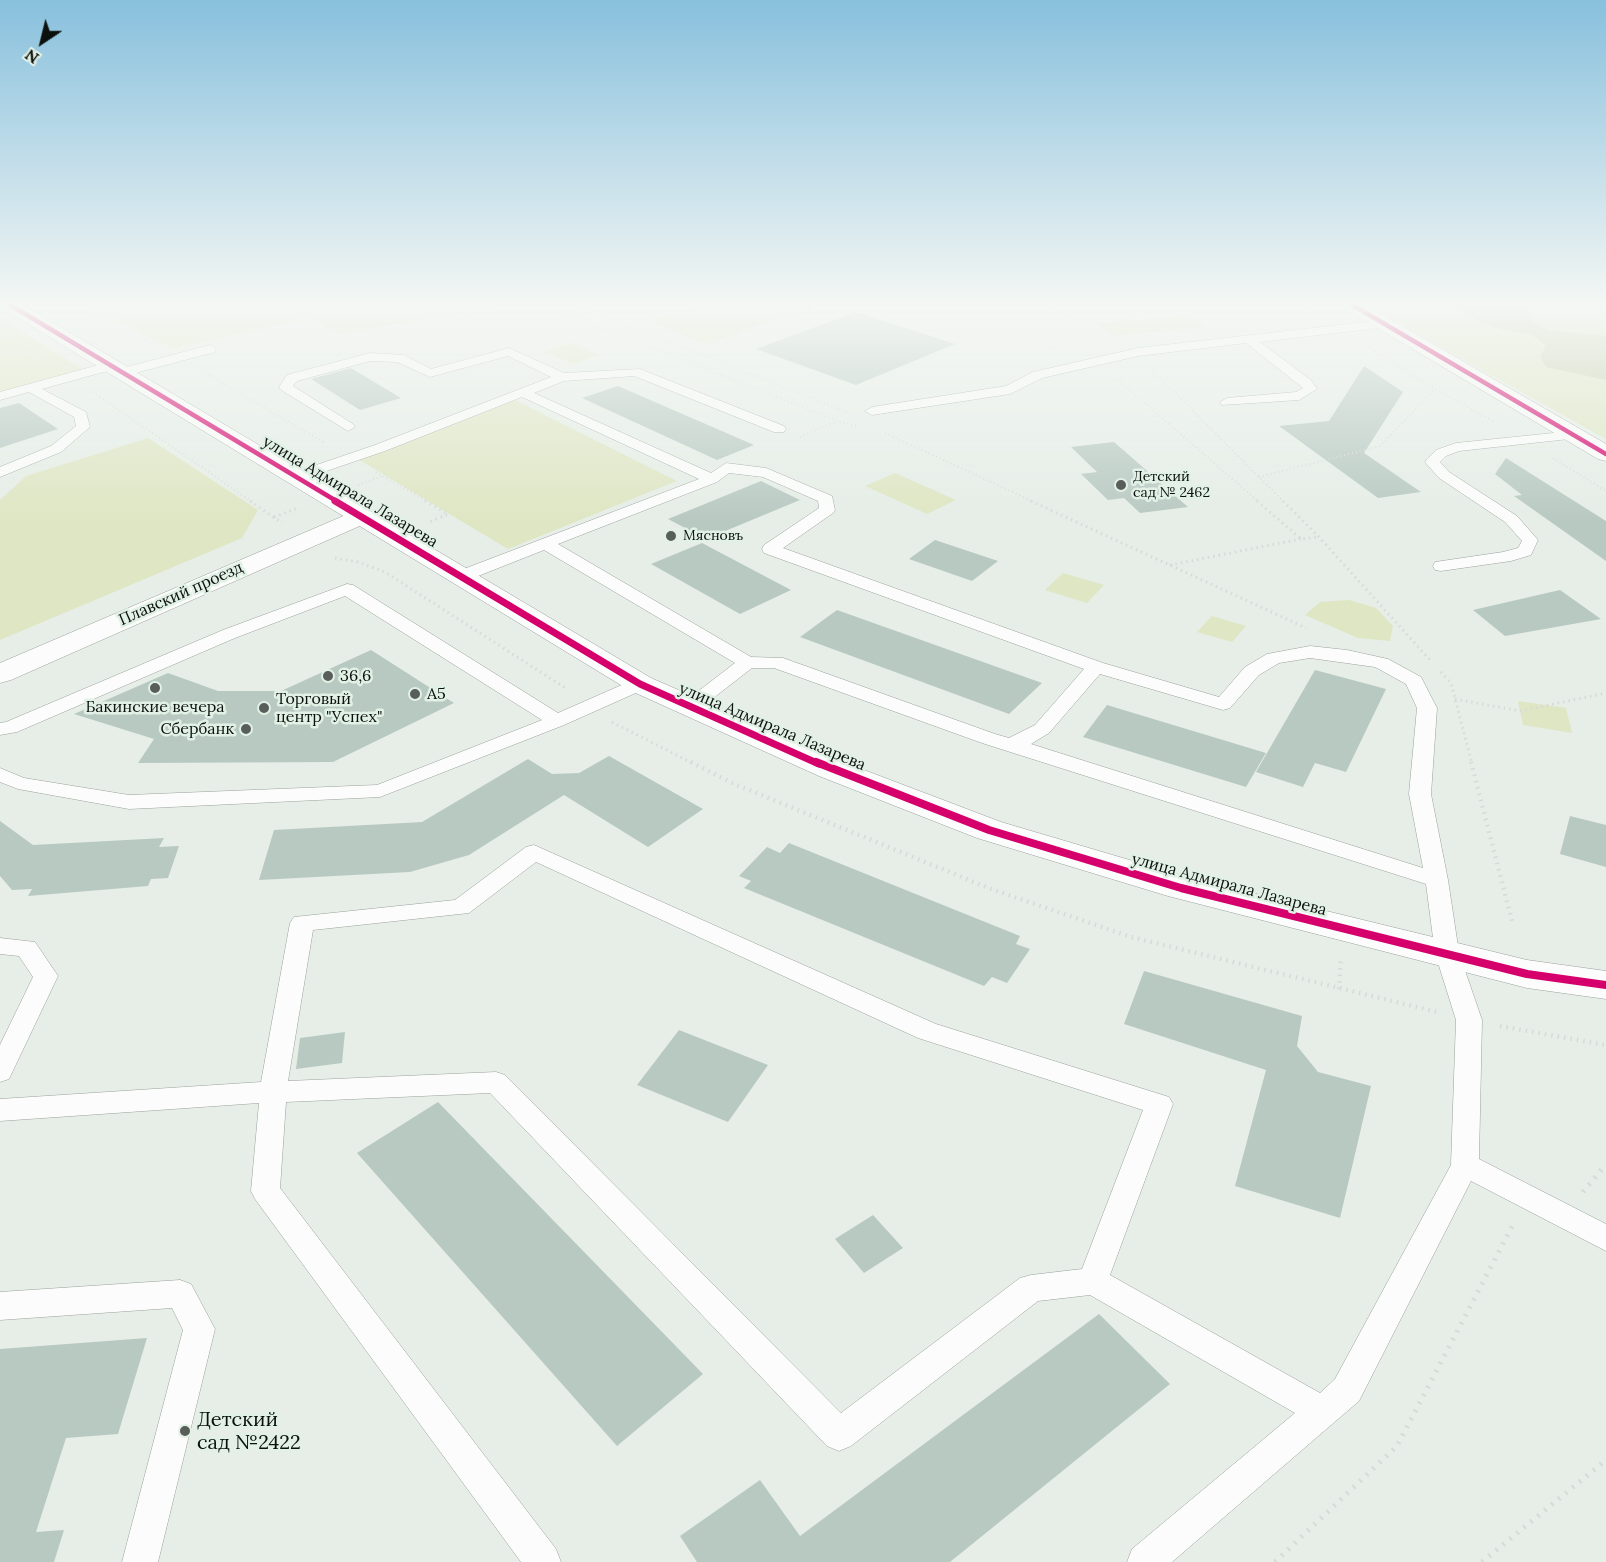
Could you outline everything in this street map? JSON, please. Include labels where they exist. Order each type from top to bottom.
[{"type":"street","name":"улица Адмирала Лазарева","points":[[131,376],[640,684],[831,769],[989,830],[1181,888],[1527,974],[1606,985]]},
{"type":"street","points":[[1472,376],[1606,454]]},
{"type":"street","name":"Плавский проезд","points":[[0,674],[362,516]]},
{"type":"lane","points":[[0,396],[84,376]]},
{"type":"lane","points":[[300,376],[292,378],[286,387],[348,427]]},
{"type":"lane","points":[[297,476],[351,458],[562,377],[578,376]]},
{"type":"lane","points":[[645,376],[779,429]]},
{"type":"lane","points":[[872,411],[1010,390],[1036,376]]},
{"type":"lane","points":[[1227,402],[1299,396],[1310,389],[1298,376]]},
{"type":"lane","points":[[0,472],[56,449],[82,427],[81,415],[31,388]]},
{"type":"lane","points":[[523,393],[712,479]]},
{"type":"lane","points":[[1441,566],[1505,558],[1525,550],[1530,540],[1511,519],[1444,475],[1432,462],[1441,453],[1456,447],[1573,435]]},
{"type":"lane","points":[[462,576],[712,479],[726,468],[766,473],[826,499],[827,510],[771,549],[1096,667],[1223,704],[1252,670],[1274,658],[1310,652],[1381,663],[1414,681],[1427,708],[1420,794],[1437,880],[1447,953],[1469,1020],[1465,1166],[1347,1390],[1145,1562]]},
{"type":"lane","points":[[546,544],[747,663],[776,662],[989,739],[1437,880]]},
{"type":"lane","points":[[0,729],[10,728],[229,634],[347,589],[556,721]]},
{"type":"lane","points":[[691,706],[747,663]]},
{"type":"lane","points":[[1010,744],[1042,729],[1096,667]]},
{"type":"lane","points":[[0,774],[18,783],[129,802],[380,791],[556,721],[640,684]]},
{"type":"lane","points":[[543,1562],[265,1191],[273,1092],[302,923],[461,907],[534,852],[927,1031],[1159,1104],[1093,1281]]},
{"type":"lane","points":[[0,946],[26,948],[46,976],[0,1072]]},
{"type":"lane","points":[[0,1110],[273,1092],[496,1082],[839,1435],[1031,1288],[1093,1281],[1321,1411]]},
{"type":"lane","points":[[1465,1166],[1606,1238]]},
{"type":"lane","points":[[0,1306],[180,1294],[199,1329],[140,1562]]},
{"type":"path","points":[[211,376],[448,514],[395,535]]},
{"type":"path","points":[[723,376],[838,421],[866,428]]},
{"type":"path","points":[[755,376],[856,416]]},
{"type":"path","points":[[1113,376],[1301,539]]},
{"type":"path","points":[[1157,376],[1319,537],[1450,683],[1512,921]]},
{"type":"path","points":[[1414,376],[1606,491]]},
{"type":"path","points":[[1259,477],[1380,446],[1435,389]]},
{"type":"path","points":[[802,436],[838,421]]},
{"type":"path","points":[[885,433],[1307,629]]},
{"type":"path","points":[[1169,565],[1319,537]]},
{"type":"path","points":[[329,557],[340,553]]},
{"type":"path","points":[[1455,699],[1520,711],[1606,693]]},
{"type":"path","points":[[1564,1216],[1606,1164]]},
{"type":"path","points":[[1275,1562],[1397,1446],[1527,1197]]},
{"type":"path","points":[[1482,1562],[1606,1460]]},
{"type":"green space","points":[[0,376],[61,376],[0,392]]},
{"type":"green space","points":[[1493,376],[1606,376],[1606,439]]},
{"type":"green space","points":[[1587,376],[1606,376],[1606,380]]},
{"type":"green space","points":[[515,400],[677,481],[508,549],[351,455]]},
{"type":"green space","points":[[148,438],[258,510],[242,538],[0,640],[0,500],[26,476]]},
{"type":"green space","points":[[895,473],[956,500],[927,514],[865,486]]},
{"type":"green space","points":[[1063,573],[1104,585],[1087,603],[1045,590]]},
{"type":"green space","points":[[1349,600],[1376,608],[1393,626],[1390,641],[1358,638],[1305,615],[1320,602]]},
{"type":"green space","points":[[1212,616],[1246,626],[1232,642],[1197,632]]},
{"type":"green space","points":[[1518,701],[1566,708],[1572,733],[1523,725]]},
{"type":"building","points":[[322,376],[364,376],[401,398],[360,410],[311,379]]},
{"type":"building","points":[[831,376],[878,376],[856,385]]},
{"type":"building","points":[[1358,376],[1379,376],[1403,392],[1364,453],[1421,492],[1378,498],[1279,426],[1329,421]]},
{"type":"building","points":[[618,386],[754,445],[717,460],[582,398]]},
{"type":"building","points":[[19,403],[58,429],[0,448],[0,408]]},
{"type":"building","points":[[1114,442],[1188,507],[1140,513],[1124,498],[1108,500],[1081,474],[1097,472],[1071,447]]},
{"type":"building","points":[[1506,458],[1606,521],[1606,561],[1514,496],[1522,495],[1495,474]]},
{"type":"building","points":[[761,481],[800,500],[706,539],[668,519]]},
{"type":"building","points":[[935,540],[998,561],[972,581],[909,559]]},
{"type":"building","points":[[702,543],[791,590],[740,614],[651,564]]},
{"type":"building","points":[[1560,590],[1601,619],[1505,636],[1473,610]]},
{"type":"building","points":[[837,610],[1042,683],[1009,714],[800,637]]},
{"type":"building","name":"Торговый центр \"Успех\"","points":[[371,650],[454,703],[333,762],[138,763],[154,739],[74,714],[168,673],[218,691],[281,691]]},
{"type":"building","points":[[1315,670],[1386,689],[1346,772],[1315,763],[1303,787],[1256,772]]},
{"type":"building","points":[[1107,705],[1266,753],[1246,787],[1083,737]]},
{"type":"building","points":[[609,756],[703,809],[648,847],[564,795],[469,855],[410,872],[259,880],[274,830],[422,822],[528,759],[552,774],[579,773]]},
{"type":"building","points":[[1570,816],[1606,825],[1606,867],[1560,854]]},
{"type":"building","points":[[0,821],[33,845],[164,838],[159,847],[179,846],[168,878],[151,879],[148,886],[28,896],[32,889],[12,890],[0,876]]},
{"type":"building","points":[[789,843],[1020,936],[1016,944],[1030,949],[1007,983],[992,977],[984,986],[744,888],[751,881],[739,876],[767,847],[780,853]]},
{"type":"building","points":[[1144,971],[1302,1016],[1297,1046],[1318,1072],[1371,1086],[1340,1218],[1235,1186],[1266,1070],[1124,1024]]},
{"type":"building","points":[[679,1030],[768,1065],[728,1122],[637,1085]]},
{"type":"building","points":[[345,1032],[342,1063],[296,1069],[300,1038]]},
{"type":"building","points":[[438,1102],[703,1374],[617,1446],[357,1153]]},
{"type":"building","points":[[873,1215],[903,1248],[864,1273],[835,1239]]},
{"type":"building","points":[[1099,1314],[1170,1384],[950,1562],[697,1562],[680,1536],[760,1480],[800,1536]]},
{"type":"building","points":[[147,1338],[118,1434],[66,1438],[36,1532],[64,1530],[54,1562],[0,1562],[0,1349]]},
{"type":"cycle path","points":[[128,376],[640,684],[831,769],[989,830],[1181,888],[1527,974],[1606,985]]},
{"type":"cycle path","points":[[1473,376],[1606,454]]},
{"type":"place","name":"Детский сад № 2462","points":[[1121,485]]},
{"type":"place","name":"Мясновъ","points":[[671,536]]},
{"type":"place","name":"36,6","points":[[328,676]]},
{"type":"place","name":"Бакинские вечера","points":[[155,688]]},
{"type":"place","name":"А5","points":[[415,694]]},
{"type":"place","name":"Торговый центр \"Успех\"","points":[[264,708]]},
{"type":"place","name":"Сбербанк","points":[[246,729]]},
{"type":"place","name":"Детский сад №2422","points":[[185,1431]]}]
